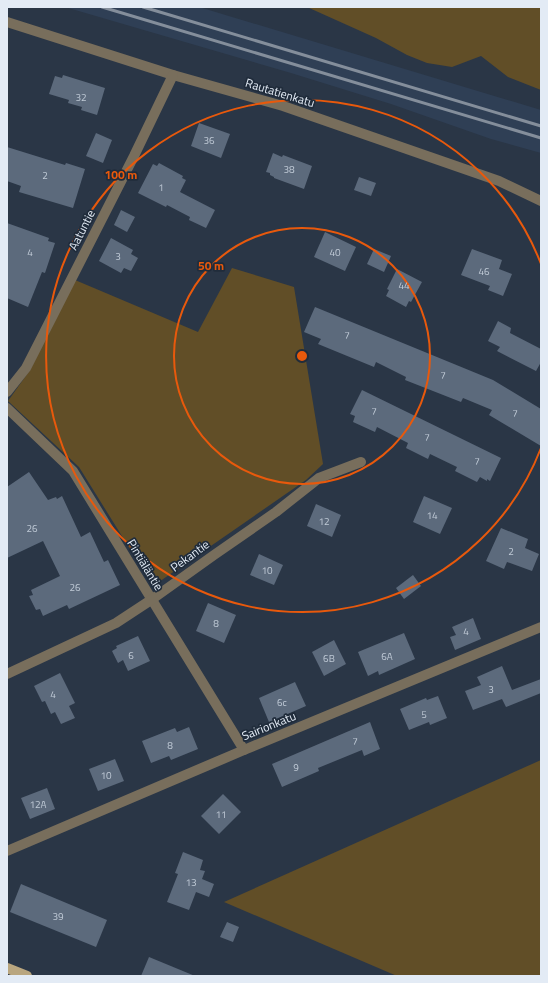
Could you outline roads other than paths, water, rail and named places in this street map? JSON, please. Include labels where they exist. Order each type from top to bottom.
[{"type":"main road","points":[[7,968],[26,976]]},
{"type":"street","name":"Rautatienkatu","points":[[7,22],[173,75],[283,106],[499,181],[541,201]]},
{"type":"street","name":"Aatuntie","points":[[7,392],[26,368],[131,163],[173,75]]},
{"type":"street","name":"Pintiäläntie","points":[[7,408],[73,471],[244,750]]},
{"type":"street","name":"Pekantie","points":[[7,674],[116,623],[276,512],[319,478],[361,462]]},
{"type":"street","name":"Sairionkatu","points":[[7,851],[244,750],[541,627]]},
{"type":"railway","points":[[102,7],[541,138]]},
{"type":"railway","points":[[143,7],[541,126]]}]
